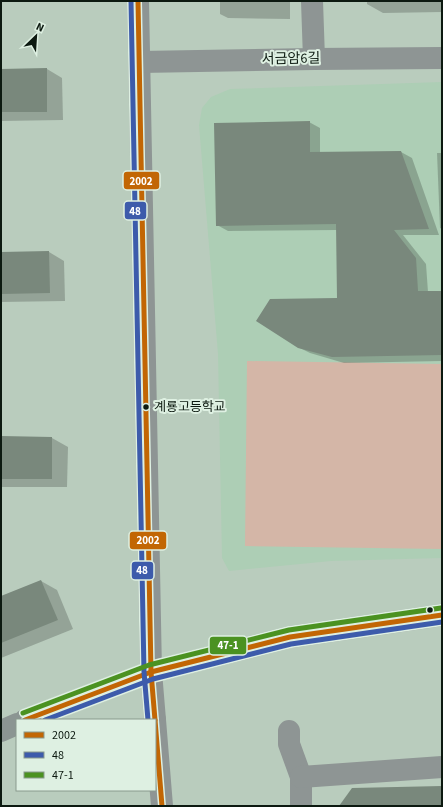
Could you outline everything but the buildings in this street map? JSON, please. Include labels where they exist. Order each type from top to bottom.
[{"type":"street","points":[[138,1],[151,672],[155,719]]},
{"type":"street","points":[[312,1],[314,59]]},
{"type":"street","name":"서금암6길","points":[[140,62],[442,58]]},
{"type":"street","points":[[29,719],[151,672],[290,637],[442,615]]},
{"type":"street","points":[[1,731],[16,724]]},
{"type":"street","points":[[289,731],[290,744],[301,777],[301,806]]},
{"type":"street","points":[[156,732],[162,806]]},
{"type":"street","points":[[301,777],[442,767]]},
{"type":"shaded area","name":"계룡고등학교","points":[[442,82],[442,558],[331,561],[229,571],[222,558],[218,354],[199,125],[202,108],[211,97],[230,89]]},
{"type":"shaded area","points":[[247,361],[442,364],[442,549],[245,546]]},
{"type":"transit line","name":"48","points":[[131,1],[144,672],[148,719]]},
{"type":"transit line","name":"2002","points":[[138,1],[151,672],[155,719]]},
{"type":"transit line","name":"47-1","points":[[23,713],[149,665],[289,630],[441,608]]},
{"type":"transit line","name":"2002","points":[[28,719],[151,672],[290,637],[442,615]]},
{"type":"transit line","name":"48","points":[[48,719],[153,679],[291,644],[442,622]]},
{"type":"transit line","name":"2002","points":[[156,732],[162,806]]},
{"type":"place","name":"계룡고등학교","points":[[146,407]]}]
